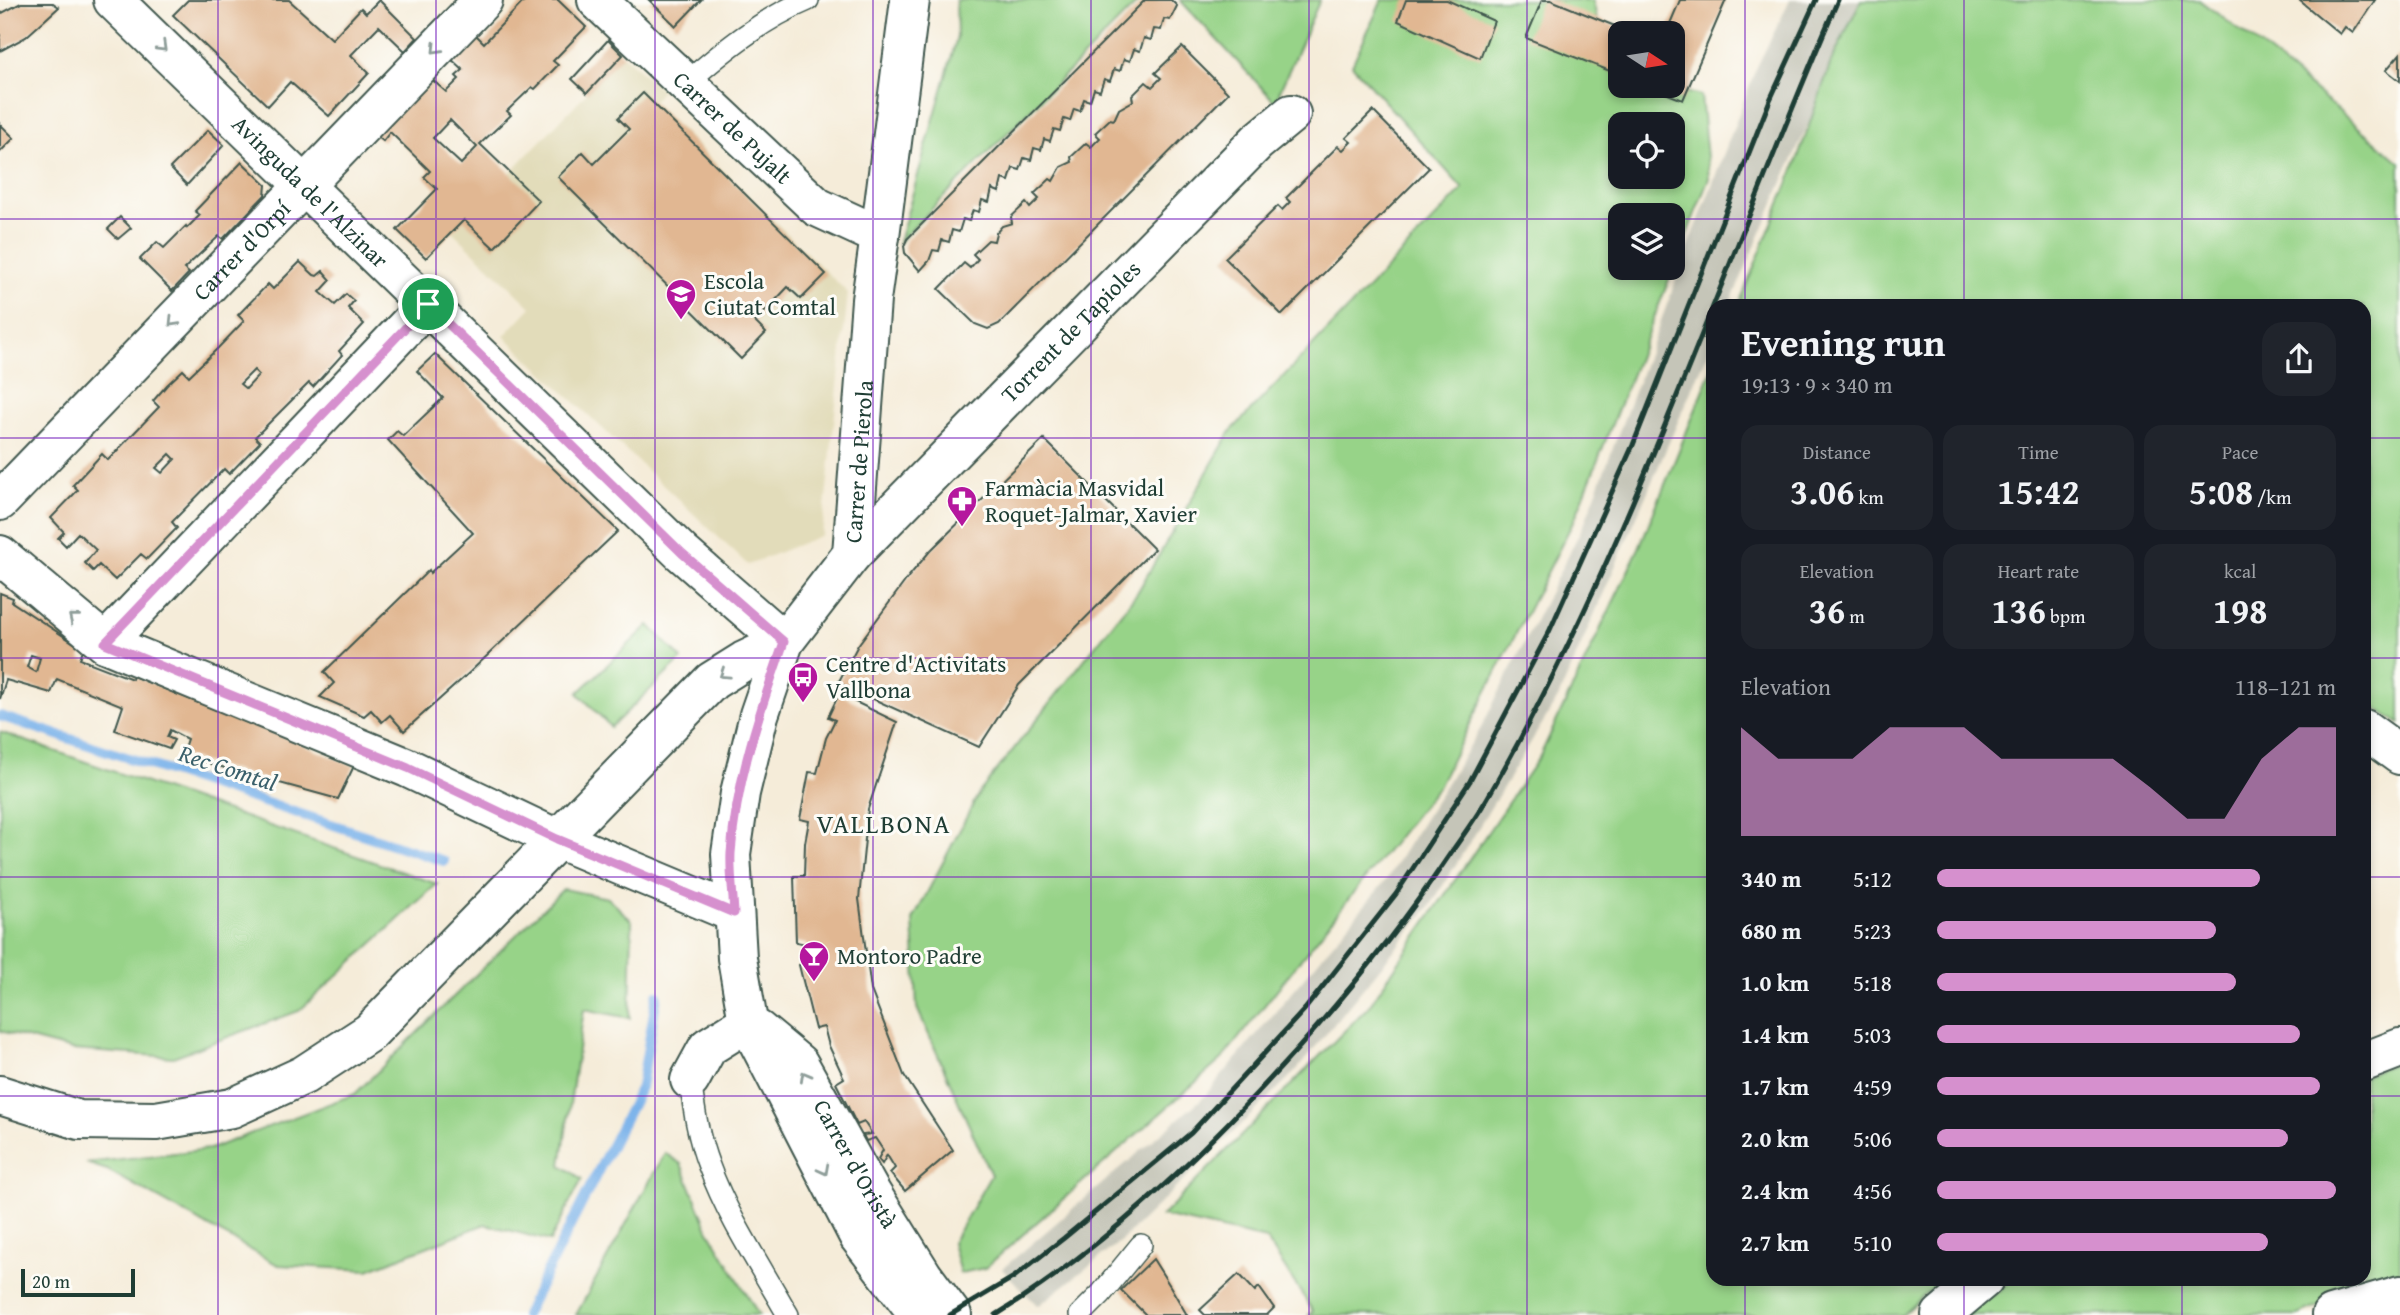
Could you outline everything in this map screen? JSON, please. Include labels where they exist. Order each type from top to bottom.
[{"type":"street","name":"Avinguda de l'Alzinar","points":[[113,0],[682,553],[784,642]]},
{"type":"street","name":"Carrer d'Orpí","points":[[0,501],[483,0]]},
{"type":"street","name":"Carrer de Pujalt","points":[[597,0],[817,207],[880,236]]},
{"type":"street","name":"Carrer de Pierola","points":[[0,1096],[79,1120],[156,1121],[232,1108],[304,1075],[370,1032],[712,681],[744,661],[784,642],[852,554],[871,300],[910,0]]},
{"type":"street","name":"Torrent de Tapioles","points":[[852,554],[1257,142],[1291,114]]},
{"type":"street","points":[[105,643],[428,304]]},
{"type":"street","points":[[0,555],[105,643],[408,768],[557,839],[734,913]]},
{"type":"street","name":"Carrer d'Oristà","points":[[784,642],[759,715],[740,793],[731,854],[737,958],[748,1022],[859,1237],[919,1315]]},
{"type":"street","points":[[2371,734],[2400,755]]},
{"type":"street","points":[[690,1080],[708,1047],[748,1022]]},
{"type":"street","name":"Carrer d'Oristà","points":[[748,1022],[799,1064],[870,1191],[923,1276],[952,1315]]},
{"type":"street","points":[[2371,1059],[2400,1048]]},
{"type":"street","points":[[1941,1315],[1976,1286]]},
{"type":"street","points":[[2331,1315],[2400,1295]]},
{"type":"lane","points":[[685,83],[734,43],[788,8],[808,0]]},
{"type":"lane","points":[[690,1080],[697,1127],[709,1167],[728,1207],[789,1315]]},
{"type":"lane","points":[[1080,1315],[1141,1245]]},
{"type":"shaded area","points":[[1790,0],[1862,0],[1732,299],[1706,299],[1706,357],[1558,698],[1431,905],[1295,1072],[1122,1240],[1038,1306],[1002,1269],[1204,1097],[1386,880],[1481,728],[1585,522],[1676,280],[1685,280],[1685,257],[1755,71]]},
{"type":"shaded area","name":"Escola Ciutat Comtal","points":[[623,55],[662,90],[653,102],[848,293],[822,535],[748,565],[504,336],[531,307],[453,232]]},
{"type":"green space","points":[[956,0],[1140,0],[899,242],[957,37]]},
{"type":"green space","points":[[1180,0],[1320,0],[1275,102]]},
{"type":"green space","points":[[1382,0],[1593,0],[1608,70],[1608,98],[1685,98],[1685,92],[1701,96],[1709,178],[1685,239],[1685,203],[1608,203],[1608,280],[1669,280],[1575,518],[1439,785],[1222,1059],[985,1268],[960,1273],[952,1243],[991,1175],[917,1008],[913,920],[979,793],[1137,593],[1231,431],[1463,189],[1352,65]]},
{"type":"green space","points":[[1861,0],[2199,0],[2262,47],[2400,162],[2400,724],[2371,705],[2371,299],[1741,299],[1793,172],[1831,62]]},
{"type":"green space","points":[[1706,384],[1706,1286],[1934,1286],[1903,1315],[1309,1315],[1313,1311],[1266,1239],[1162,1216],[1368,1007],[1540,756],[1639,548]]},
{"type":"green space","points":[[649,625],[682,659],[611,727],[578,693]]},
{"type":"green space","points":[[0,732],[437,884],[299,1011],[173,1057],[72,1050],[0,1031]]},
{"type":"green space","points":[[563,889],[608,898],[632,921],[630,1018],[584,1009],[561,1165],[582,1179],[550,1241],[485,1224],[368,1270],[278,1265],[107,1170],[86,1163],[210,1149],[355,1094]]},
{"type":"green space","points":[[2400,1061],[2400,1279],[2355,1291],[2298,1315],[1961,1315],[2004,1286],[2371,1286],[2371,1072]]},
{"type":"green space","points":[[665,1153],[681,1164],[708,1229],[759,1315],[576,1315]]},
{"type":"building","points":[[188,0],[289,0],[332,39],[361,8],[366,13],[379,0],[417,38],[405,51],[379,26],[351,55],[369,73],[329,116],[290,82],[268,106],[173,15]]},
{"type":"building","points":[[525,0],[558,0],[586,27],[553,61],[558,65],[535,89],[532,87],[507,111],[511,115],[480,144],[539,201],[494,248],[464,220],[426,258],[397,230],[437,189],[424,177],[430,171],[390,132],[383,141],[374,134],[429,77],[446,92],[459,79],[456,76],[463,70],[449,57],[473,32],[484,43]],"holes":[[[450,120],[477,147],[461,164],[433,138]]]},
{"type":"building","points":[[649,0],[701,0],[676,26]]},
{"type":"building","points":[[1145,0],[1171,0],[1177,6],[1170,20],[1164,19],[1161,30],[1154,29],[1151,40],[1144,38],[1140,51],[1134,49],[1130,61],[1124,59],[1120,71],[1114,69],[1110,81],[1104,79],[1100,91],[1094,89],[1090,101],[1084,99],[1080,111],[1074,109],[1070,121],[1064,119],[1060,131],[1054,129],[1050,141],[1044,139],[1041,150],[1034,148],[1031,160],[1024,158],[1020,170],[1013,168],[1009,181],[1002,179],[999,192],[992,189],[989,202],[982,200],[979,212],[973,210],[969,221],[963,219],[959,232],[952,230],[949,242],[942,240],[939,251],[933,250],[929,261],[920,271],[905,253],[907,239]]},
{"type":"building","points":[[1406,0],[1447,0],[1494,21],[1480,58],[1398,21]]},
{"type":"building","points":[[1542,0],[1551,0],[1608,23],[1608,70],[1526,38]]},
{"type":"building","points":[[1680,0],[1726,0],[1685,95],[1685,21],[1671,21]]},
{"type":"building","points":[[2299,0],[2375,0],[2353,33],[2345,27],[2340,34]]},
{"type":"building","points":[[21,3],[53,3],[59,7],[26,37],[0,51],[0,14]]},
{"type":"building","points":[[608,40],[623,55],[587,93],[572,79]]},
{"type":"building","points":[[1182,47],[1228,93],[999,324],[988,329],[975,324],[939,289],[964,263],[970,268],[978,259],[973,254],[988,240],[994,241],[996,233],[1002,226],[1012,223],[1011,217],[1026,203],[1030,208],[1039,199],[1034,194],[1050,179],[1053,181],[1061,167],[1072,162],[1071,157],[1086,143],[1091,147],[1100,138],[1095,133],[1110,119],[1114,120],[1119,109],[1133,101],[1132,96],[1146,82],[1152,87],[1161,78],[1155,73]]},
{"type":"building","points":[[2400,54],[2400,81],[2386,70]]},
{"type":"building","points":[[643,93],[826,274],[801,299],[788,287],[755,322],[766,333],[741,359],[558,177],[583,152],[594,164],[629,129],[618,118]]},
{"type":"building","points":[[1373,111],[1429,168],[1282,315],[1225,258],[1278,206],[1282,210],[1290,202],[1286,198],[1338,146],[1343,150],[1351,142],[1346,138]]},
{"type":"building","points":[[0,124],[14,138],[0,152]]},
{"type":"building","points":[[208,130],[224,145],[187,185],[170,168]]},
{"type":"building","points":[[242,162],[266,185],[265,195],[223,239],[219,236],[184,269],[189,273],[172,291],[140,259],[157,242],[164,248],[186,226],[187,228],[200,215],[195,211]]},
{"type":"building","points":[[120,217],[131,228],[118,239],[108,229]]},
{"type":"building","points":[[300,262],[314,275],[317,276],[323,271],[331,280],[320,292],[335,305],[346,294],[354,301],[348,308],[364,324],[339,351],[342,355],[313,387],[309,383],[255,437],[260,442],[229,474],[224,469],[172,522],[177,528],[147,559],[141,554],[115,580],[99,565],[93,571],[85,563],[96,550],[78,533],[66,546],[58,538],[64,532],[51,518],[78,490],[73,485],[102,454],[108,460],[159,407],[153,401],[167,385],[183,370],[189,376],[244,321],[238,315],[268,284],[273,289]],"holes":[[[254,370],[259,375],[246,389],[240,384]],[[170,454],[175,459],[162,473],[156,468]]]},
{"type":"building","points":[[435,354],[618,531],[404,731],[390,715],[382,722],[371,710],[364,716],[320,697],[334,683],[324,672],[429,570],[430,573],[473,533],[388,440],[397,431],[403,436],[443,398],[417,371]]},
{"type":"building","points":[[1044,439],[1154,549],[1019,685],[979,747],[838,683],[858,645],[930,551]]},
{"type":"building","points":[[0,593],[13,598],[12,602],[83,649],[80,659],[132,679],[133,676],[354,766],[338,799],[182,754],[187,739],[170,730],[167,737],[174,740],[169,749],[115,730],[123,706],[57,679],[51,693],[6,680],[0,699]],"holes":[[[31,655],[40,658],[36,672],[27,667]]]},
{"type":"building","points":[[839,694],[897,722],[868,809],[859,899],[871,990],[904,1075],[953,1150],[905,1191],[890,1173],[895,1168],[887,1155],[882,1164],[878,1159],[883,1150],[875,1138],[866,1141],[863,1135],[872,1134],[864,1122],[857,1125],[836,1083],[844,1078],[829,1046],[824,1027],[815,1029],[799,965],[807,960],[806,944],[796,942],[794,876],[804,876],[809,821],[800,819],[809,772],[817,773],[826,738],[835,720],[828,717]]},
{"type":"building","points":[[1153,1259],[1187,1315],[1146,1315],[1121,1290]]},
{"type":"building","points":[[1239,1274],[1255,1291],[1259,1287],[1274,1308],[1267,1315],[1205,1315],[1200,1310]]},
{"type":"waterway","name":"Rec Comtal","points":[[0,716],[444,861]]},
{"type":"waterway","points":[[525,1315],[641,1087],[657,995]]},
{"type":"railway","points":[[950,1315],[1014,1277],[1191,1133],[1305,1009],[1396,894],[1470,781],[1549,632],[1633,445],[1770,100],[1816,0]]},
{"type":"railway","points":[[1716,299],[1838,0]]},
{"type":"railway","points":[[996,1315],[1032,1292],[1101,1240],[1197,1154],[1308,1037],[1357,979],[1426,889],[1479,813],[1540,701],[1588,604],[1706,324]]},
{"type":"place","name":"Escola Ciutat Comtal","points":[[681,321]]},
{"type":"place","name":"Farmàcia Masvidal Roquet-Jalmar, Xavier","points":[[962,528]]},
{"type":"place","name":"Centre d'Activitats Vallbona","points":[[803,704]]},
{"type":"place","name":"Montoro Padre","points":[[814,983]]},
{"type":"district","name":"VALLBONA","points":[[884,824]]},
{"type":"route","points":[[428,304],[682,553],[784,642],[759,715],[740,793],[731,854],[734,913],[557,839],[408,768],[105,643],[428,304]]}]
